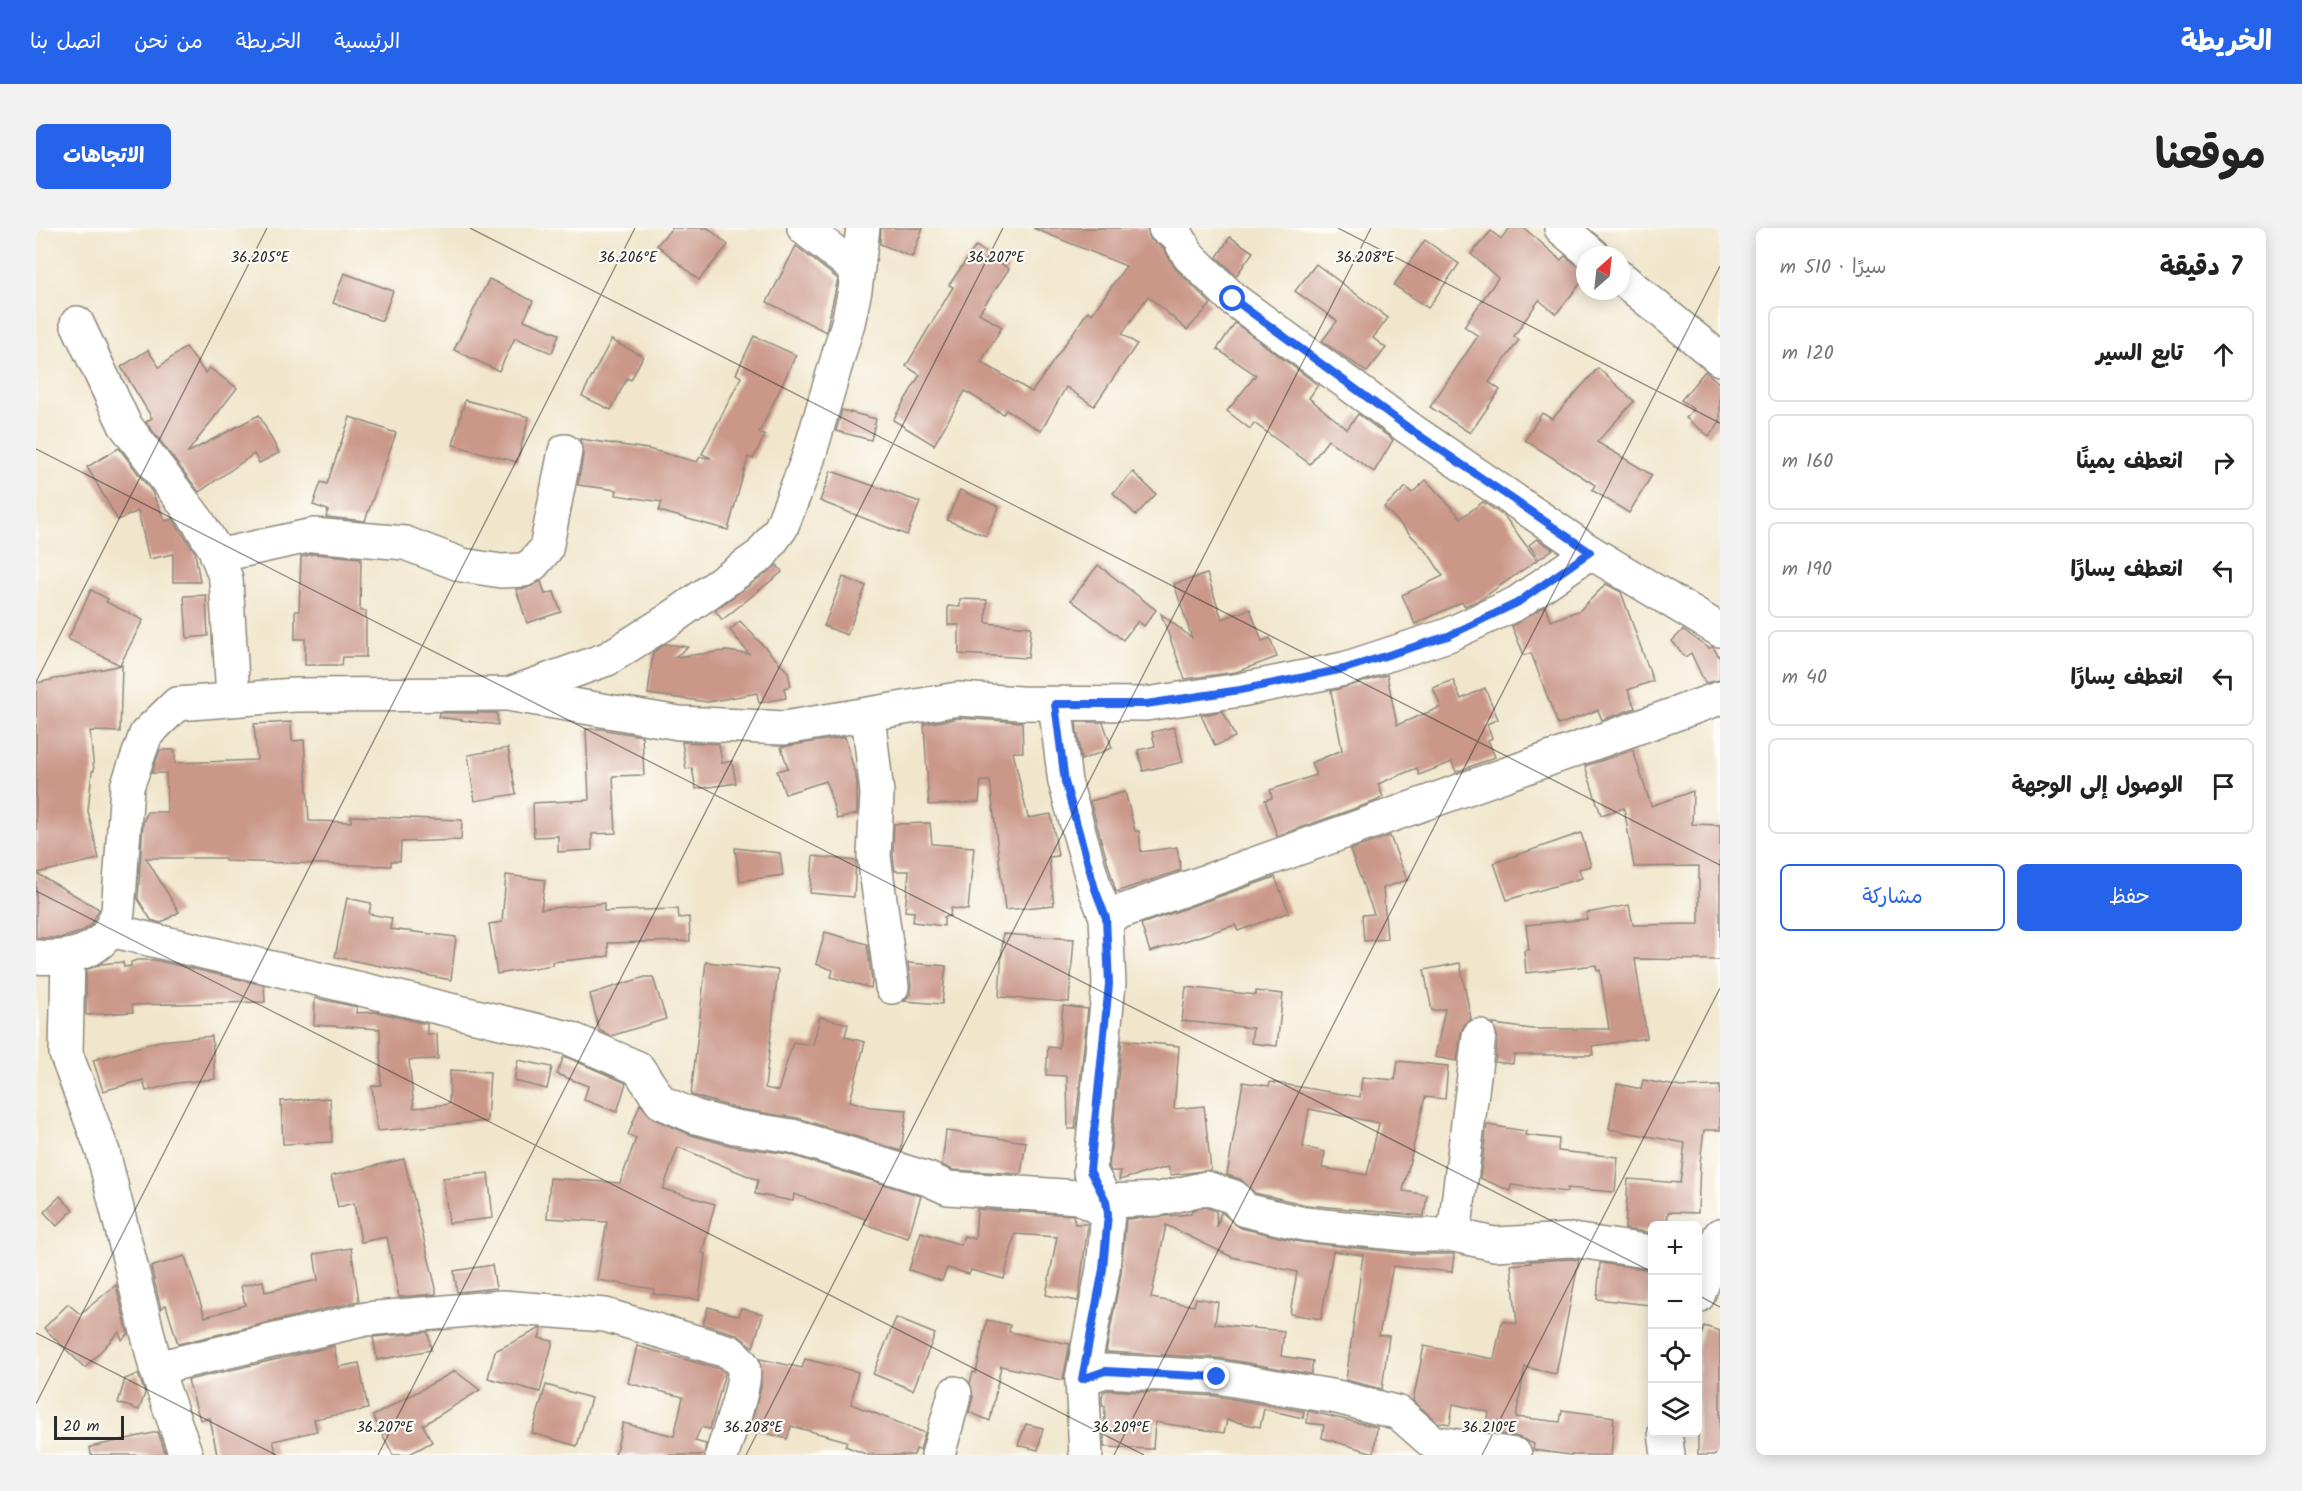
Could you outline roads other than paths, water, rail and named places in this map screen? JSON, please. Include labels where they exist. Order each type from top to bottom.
[{"type":"street","points":[[804,228],[856,270]]},
{"type":"street","points":[[509,694],[607,658],[669,620],[761,555],[781,528],[808,459],[848,323],[862,228]]},
{"type":"street","points":[[1165,228],[1176,233],[1189,256],[1233,299],[1410,429],[1590,552],[1720,630]]},
{"type":"street","points":[[1560,228],[1582,246]]},
{"type":"street","points":[[1630,285],[1720,359]]},
{"type":"street","points":[[77,323],[125,424],[197,520],[217,556],[226,579],[233,698]]},
{"type":"street","points":[[217,556],[313,536],[405,543],[462,565],[501,571],[524,570],[534,564],[546,549],[565,451]]},
{"type":"street","points":[[36,957],[68,956],[93,947],[110,930],[118,912],[128,787],[146,734],[177,704],[295,695],[509,694],[627,715],[713,725],[784,728],[958,699],[1055,704],[1146,704],[1240,690],[1344,669],[1448,636],[1517,603],[1590,552]]},
{"type":"street","points":[[1106,918],[1720,698]]},
{"type":"street","points":[[1055,704],[1065,782],[1095,889],[1106,918],[1109,984],[1090,1171],[1107,1207],[1103,1269],[1082,1379],[1086,1455]]},
{"type":"street","points":[[868,715],[877,793],[874,856],[892,987]]},
{"type":"street","points":[[110,930],[569,1038],[638,1068],[661,1102],[696,1117],[735,1127],[792,1136],[928,1179],[948,1188],[1078,1197],[1107,1207],[1159,1199],[1206,1188],[1234,1197],[1245,1210],[1304,1224],[1415,1235],[1454,1234],[1494,1244],[1572,1240],[1648,1251]]},
{"type":"street","points":[[68,956],[66,1053],[103,1152],[156,1368],[186,1455]]},
{"type":"street","points":[[1454,1234],[1479,1036]]},
{"type":"street","points":[[1702,1278],[1720,1235]]},
{"type":"street","points":[[156,1368],[366,1319],[502,1307],[605,1315],[720,1349],[738,1359],[743,1367],[743,1381],[722,1455]]},
{"type":"street","points":[[1082,1379],[1105,1371],[1157,1373],[1217,1377],[1326,1395],[1399,1413],[1432,1442],[1515,1455]]},
{"type":"street","points":[[938,1455],[955,1393]]},
{"type":"street","points":[[1666,1437],[1668,1455]]}]
